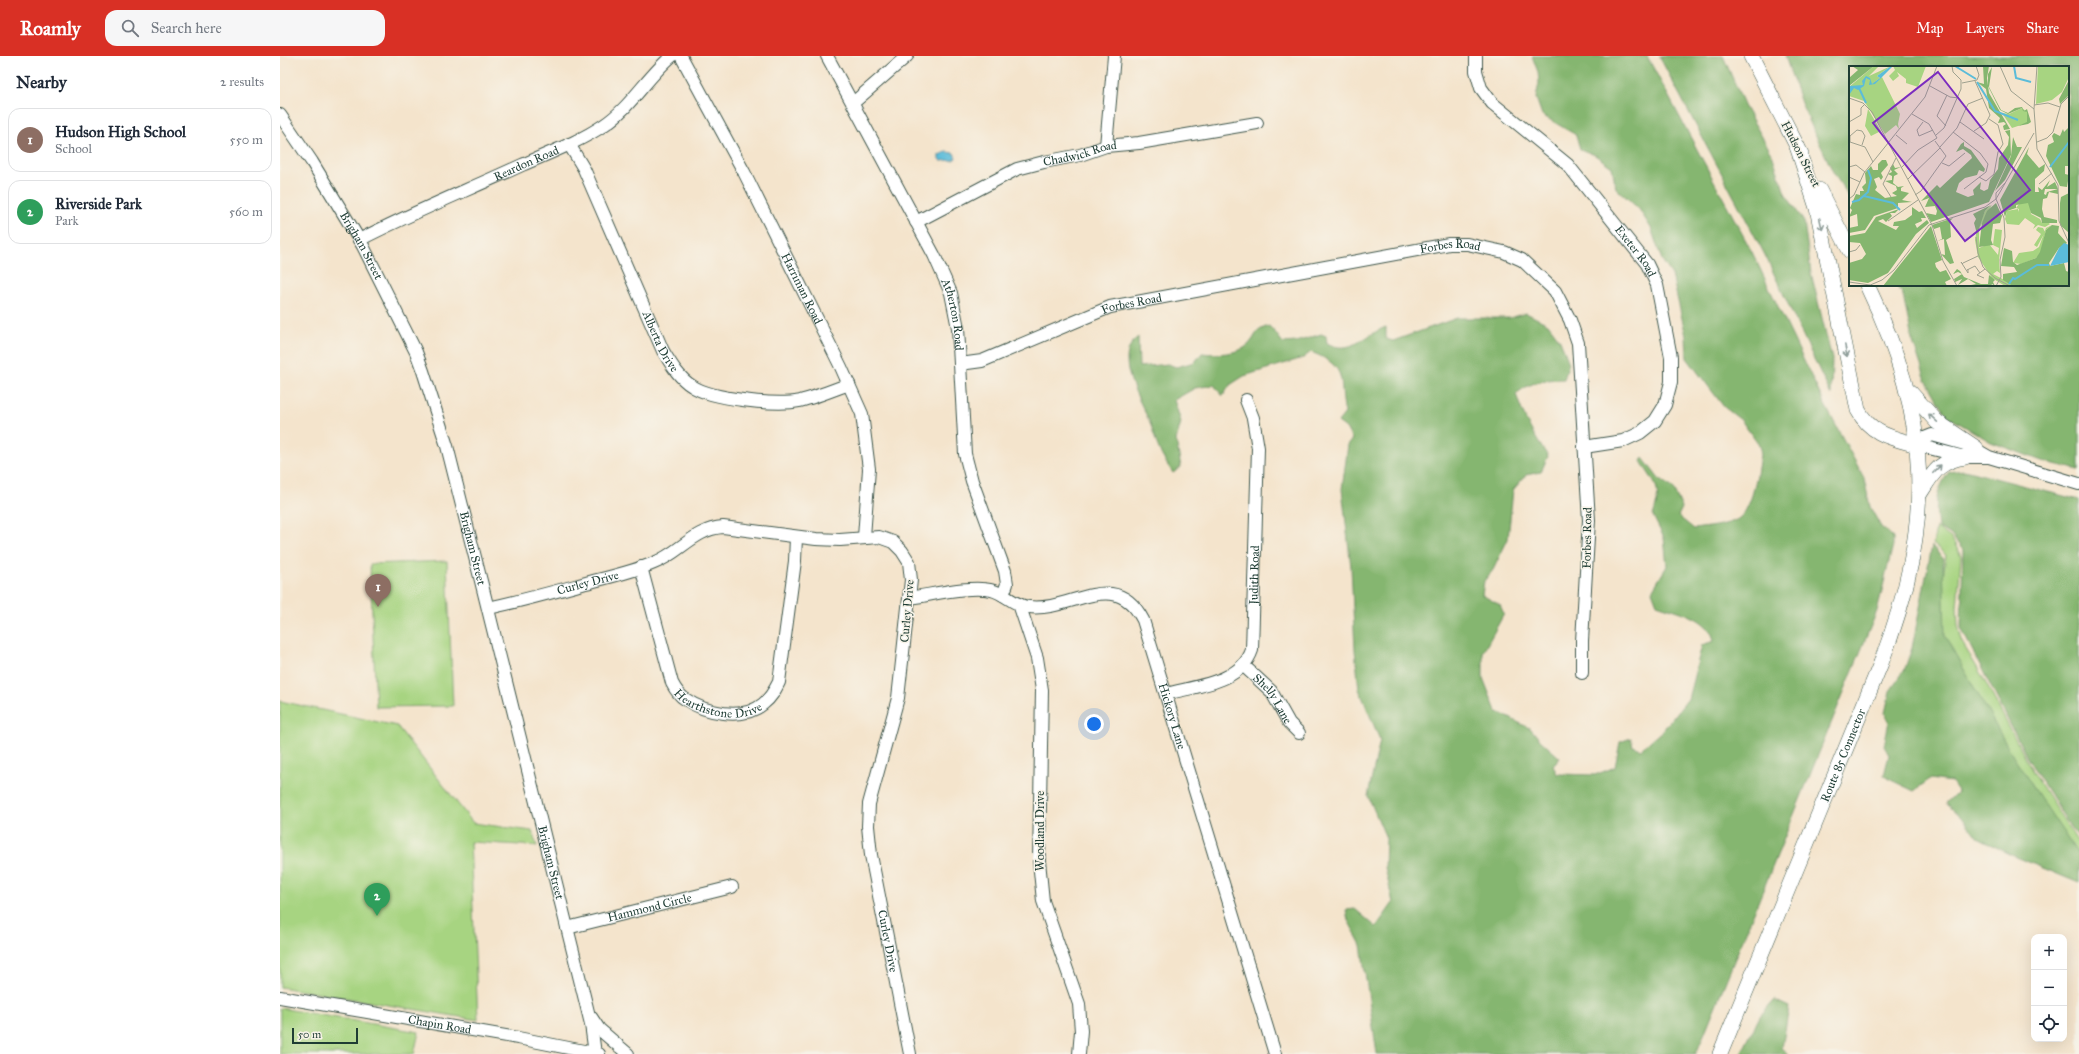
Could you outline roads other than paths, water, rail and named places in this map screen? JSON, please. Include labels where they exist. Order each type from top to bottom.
[{"type":"main road","name":"Hudson Street","points":[[1751,56],[1849,249]]},
{"type":"main road","points":[[1797,146],[1817,208],[1858,410],[1865,421],[1875,431],[1888,437],[1918,445],[1907,388],[1889,333],[1867,286]]},
{"type":"main road","points":[[1907,388],[1937,422],[1971,453],[1949,460],[1938,467],[1919,495]]},
{"type":"main road","name":"Route 85 Connector","points":[[1720,1054],[1895,626],[1912,563],[1919,495],[1918,445]]},
{"type":"street","name":"Reardon Road","points":[[359,240],[436,202],[486,182],[569,144],[604,125],[620,112],[662,64],[672,56]]},
{"type":"street","name":"Harriman Road","points":[[681,56],[744,172],[849,384],[862,414],[867,451],[868,490],[864,537]]},
{"type":"street","name":"Atherton Road","points":[[827,56],[916,222],[951,293],[957,317],[965,454],[972,481],[1005,571],[1007,584],[1003,595]]},
{"type":"street","points":[[853,103],[907,56]]},
{"type":"street","points":[[1106,146],[1114,56]]},
{"type":"street","name":"Exeter Road","points":[[1476,56],[1476,71],[1481,88],[1492,103],[1568,164],[1647,264],[1657,285],[1671,357],[1671,382],[1665,405],[1655,421],[1640,433],[1623,441],[1584,447]]},
{"type":"street","name":"Brigham Street","points":[[280,115],[312,162],[359,240],[416,352],[423,371],[447,446],[588,1012],[597,1054]]},
{"type":"street","name":"Chadwick Road","points":[[916,222],[1017,169],[1080,155],[1106,146],[1139,144],[1257,123]]},
{"type":"street","name":"Alberta Drive","points":[[569,144],[584,169],[663,351],[674,368],[691,386],[702,391],[746,400],[783,402],[799,401],[849,384]]},
{"type":"street","name":"Forbes Road","points":[[960,364],[982,361],[1110,307],[1425,247],[1449,244],[1467,244],[1504,252],[1522,260],[1555,291],[1563,303],[1578,343],[1590,520],[1582,641],[1582,673]]},
{"type":"street","name":"Judith Road","points":[[1244,666],[1249,658],[1254,638],[1258,448],[1252,418],[1246,400]]},
{"type":"street","points":[[1918,445],[1989,457],[2079,484]]},
{"type":"street","name":"Curley Drive","points":[[488,608],[641,567],[674,553],[704,530],[714,528],[723,527],[796,537],[840,540],[879,537],[886,539],[902,551],[909,562],[910,571],[909,598],[898,698],[871,794],[868,826],[871,855],[910,1054]]},
{"type":"street","name":"Hearthstone Drive","points":[[641,567],[672,683],[677,693],[698,706],[712,711],[725,713],[751,711],[763,705],[773,694],[779,682],[795,561],[796,537]]},
{"type":"street","name":"Hickory Lane","points":[[909,598],[973,589],[989,589],[1027,607],[1046,607],[1102,593],[1116,594],[1128,600],[1137,608],[1143,620],[1166,694],[1275,1054]]},
{"type":"street","name":"Woodland Drive","points":[[1019,604],[1037,658],[1042,690],[1039,861],[1041,888],[1043,901],[1079,1004],[1081,1031],[1079,1054]]},
{"type":"street","points":[[1166,694],[1224,678],[1244,666]]},
{"type":"street","name":"Shelly Lane","points":[[1244,666],[1271,692],[1289,723],[1299,733]]},
{"type":"street","name":"Hammond Circle","points":[[567,928],[732,887]]},
{"type":"street","name":"Chapin Road","points":[[280,997],[597,1054]]},
{"type":"street","name":"Brigham Street","points":[[588,1012],[599,1029],[628,1054]]},
{"type":"water","points":[[946,152],[954,153],[956,158],[953,160],[941,161],[939,159],[939,155]]},
{"type":"place","name":"Hudson High School","points":[[378,607]]},
{"type":"place","name":"Riverside Park","points":[[377,916]]}]
